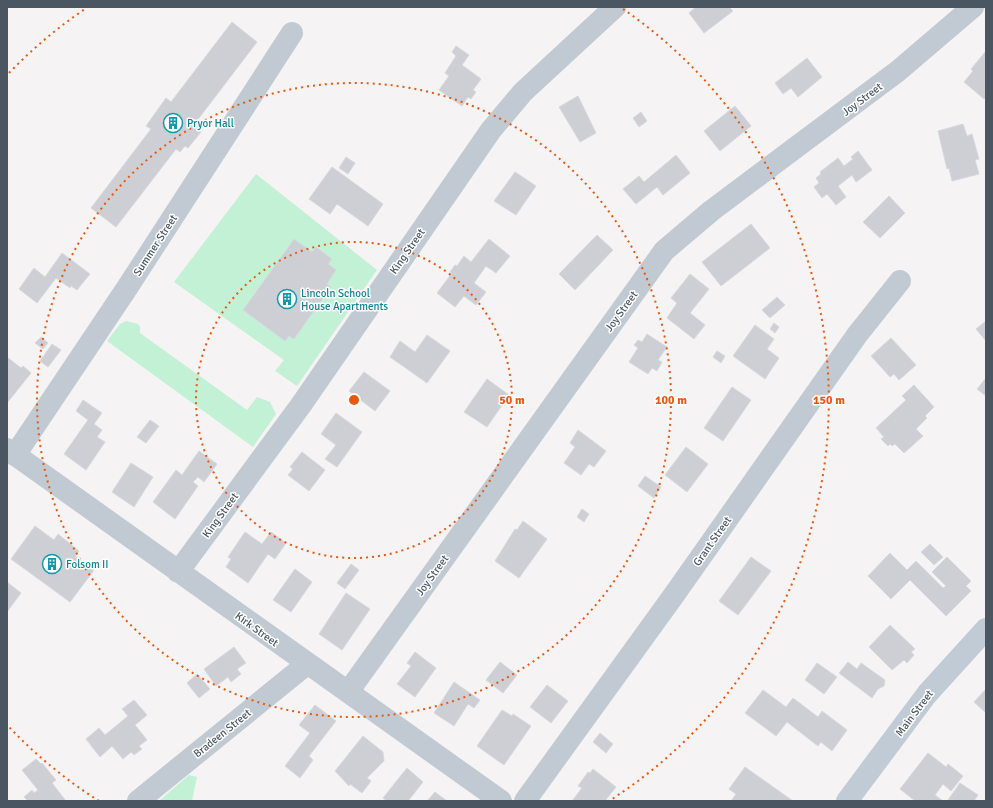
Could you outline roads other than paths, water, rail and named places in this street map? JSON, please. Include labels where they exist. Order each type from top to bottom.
[{"type":"main road","name":"Main Street","points":[[847,801],[927,694],[986,629]]},
{"type":"street","name":"King Street","points":[[178,572],[300,406],[491,130],[523,92],[615,7]]},
{"type":"street","name":"Joy Street","points":[[348,692],[664,251],[711,211],[898,71],[973,7]]},
{"type":"street","name":"Summer Street","points":[[11,452],[127,288],[292,33]]},
{"type":"street","name":"Grant Street","points":[[525,801],[674,595],[857,335],[900,281]]},
{"type":"street","name":"Kirk Street","points":[[11,452],[501,801]]},
{"type":"street","name":"Bradeen Street","points":[[138,801],[307,664]]},
{"type":"place","name":"Pryor Hall","points":[[173,123]]},
{"type":"place","name":"Lincoln School House Apartments","points":[[287,299]]},
{"type":"place","name":"Folsom II","points":[[52,564]]}]
